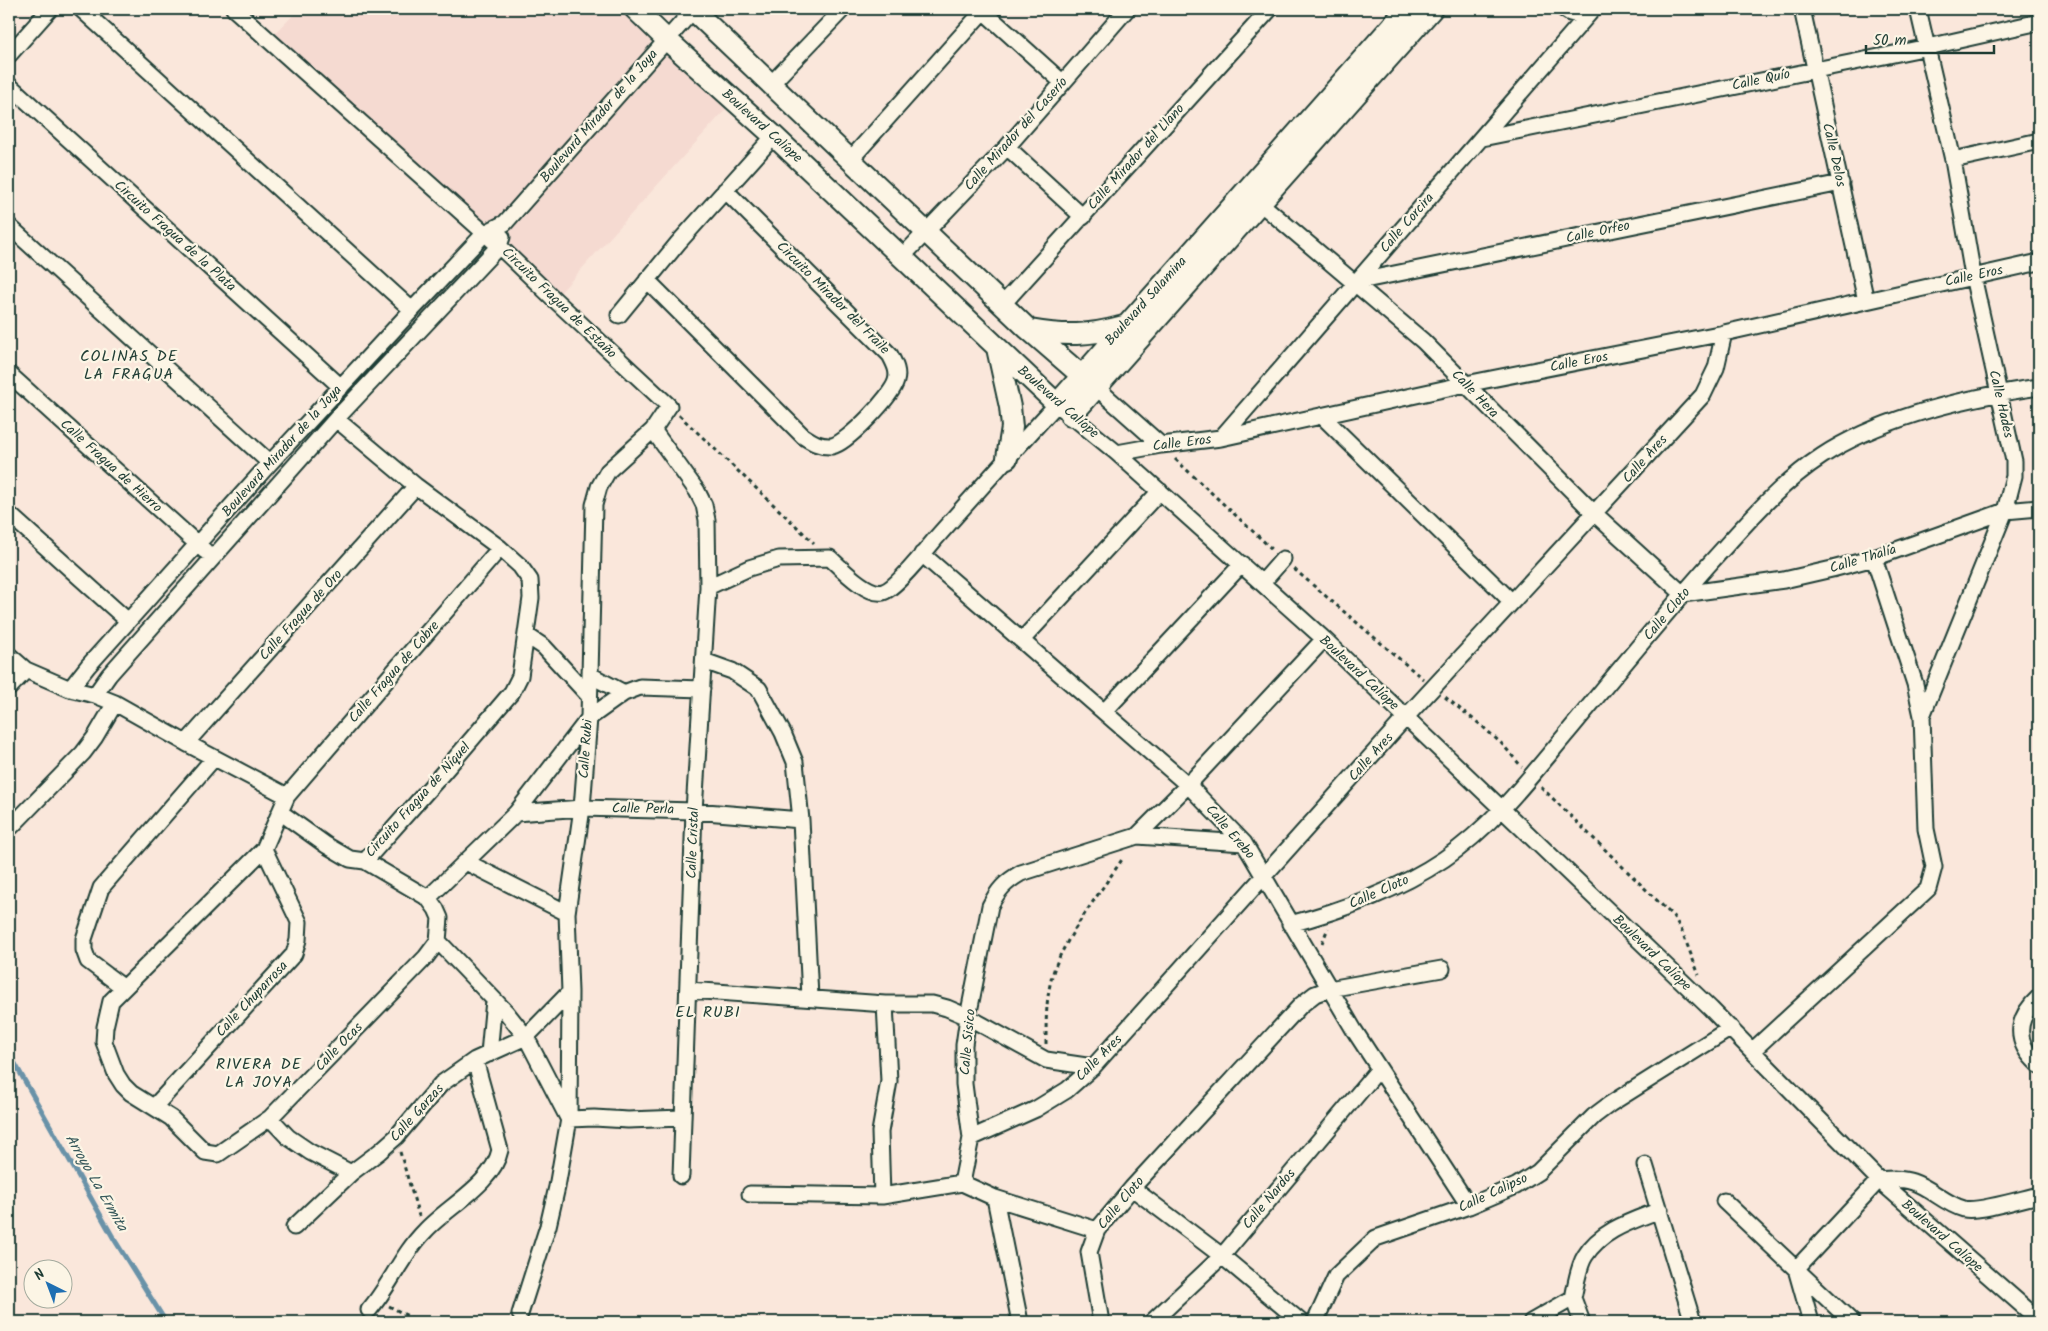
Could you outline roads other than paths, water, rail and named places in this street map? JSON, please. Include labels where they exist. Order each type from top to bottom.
[{"type":"street","points":[[9,55],[50,9]]},
{"type":"street","points":[[81,9],[412,310]]},
{"type":"street","name":"Circuito Fragua de Estaño","points":[[234,9],[485,233],[669,406]]},
{"type":"street","name":"Boulevard Calíope","points":[[635,9],[774,136],[1064,410],[1160,491],[1324,639],[1731,1028],[1879,1180],[2039,1320]]},
{"type":"street","points":[[693,9],[1028,330],[1161,445]]},
{"type":"street","name":"Boulevard Mirador de la Joya","points":[[70,689],[128,621],[270,463],[412,310],[485,233],[505,223],[693,9]]},
{"type":"street","points":[[771,84],[843,9]]},
{"type":"street","points":[[850,160],[983,9],[1062,82]]},
{"type":"street","name":"Calle Mirador del Caserío","points":[[902,257],[1007,147],[1127,9]]},
{"type":"street","name":"Calle Mirador del Llano","points":[[1002,305],[1270,9]]},
{"type":"street","name":"Boulevard Salamina","points":[[1088,381],[1124,326],[1406,9]]},
{"type":"street","name":"Boulevard Salamina","points":[[708,588],[749,568],[779,559],[830,558],[865,588],[874,593],[883,592],[892,586],[1007,458],[1064,410],[1088,381],[1259,202],[1432,9]]},
{"type":"street","points":[[1564,9],[1570,13],[1590,13]]},
{"type":"street","name":"Calle Delos","points":[[1802,9],[1866,301]]},
{"type":"street","name":"Calle Hades","points":[[1752,1051],[1928,889],[1934,867],[1926,829],[1922,716],[2005,511],[2014,476],[2014,468],[1973,276],[1953,160],[1918,9]]},
{"type":"street","name":"Calle Corcira","points":[[1220,438],[1590,13]]},
{"type":"street","name":"Calle Quío","points":[[1482,138],[1928,47],[2039,22]]},
{"type":"street","name":"Circuito Fragua de la Plata","points":[[9,85],[341,387]]},
{"type":"street","points":[[619,315],[647,280],[774,136]]},
{"type":"street","points":[[1953,160],[2039,141]]},
{"type":"street","points":[[1007,147],[1083,217]]},
{"type":"street","name":"Calle Orfeo","points":[[1355,282],[1840,183]]},
{"type":"street","name":"Circuito Mirador del Fraile","points":[[647,280],[803,436],[818,445],[833,446],[848,438],[890,392],[897,380],[896,367],[890,355],[725,190]]},
{"type":"street","name":"Calle Hera","points":[[1259,202],[1422,341],[1595,514],[1683,594]]},
{"type":"street","name":"Boulevard Mirador de la Joya","points":[[95,695],[109,676],[336,419],[499,246],[505,223]]},
{"type":"street","points":[[9,226],[270,463]]},
{"type":"street","name":"Calle Eros","points":[[1116,453],[1220,438],[1466,384],[1724,333],[2039,262]]},
{"type":"street","points":[[1028,330],[1078,336],[1098,334],[1124,326]]},
{"type":"street","name":"Calle Ares","points":[[972,1138],[1036,1109],[1067,1090],[1093,1067],[1406,717],[1703,395],[1716,368],[1724,333]]},
{"type":"street","points":[[997,348],[1010,407],[1012,428],[1007,458]]},
{"type":"street","name":"Calle Fragua de Hierro","points":[[9,374],[213,559]]},
{"type":"street","name":"Calle Cloto","points":[[1290,924],[1336,912],[1411,878],[1444,859],[1472,837],[1502,809],[1683,594],[1782,486],[1822,456],[1863,433],[1895,422],[1998,393],[2039,387]]},
{"type":"street","name":"Calle Rubi","points":[[520,1314],[548,1226],[558,1187],[569,1119],[570,992],[567,913],[582,808],[589,718],[594,505],[599,487],[608,471],[653,430],[669,406]]},
{"type":"street","points":[[1322,416],[1512,602]]},
{"type":"street","name":"Circuito Fragua de Níquel","points":[[280,812],[326,845],[350,859],[365,861],[512,692],[520,676],[526,636],[531,598],[530,580],[520,566],[500,548],[416,486],[336,419]]},
{"type":"street","name":"Calle Cristal","points":[[653,430],[697,491],[704,505],[707,520],[708,588],[694,811],[681,1176]]},
{"type":"street","name":"Calle Fragua de Oro","points":[[186,743],[416,486]]},
{"type":"street","points":[[1022,640],[1160,491]]},
{"type":"street","name":"Calle Thalía","points":[[1683,594],[1784,580],[1874,558],[2005,511],[2039,508]]},
{"type":"street","points":[[9,514],[128,621]]},
{"type":"street","name":"Calle Fragua de Cobre","points":[[287,796],[500,548]]},
{"type":"street","name":"Calle Erebo","points":[[922,554],[1188,785],[1244,843],[1258,864],[1263,878],[1329,989],[1469,1206]]},
{"type":"street","points":[[1874,558],[1914,684],[1922,716]]},
{"type":"street","points":[[1262,583],[1283,559]]},
{"type":"street","points":[[1104,712],[1242,564]]},
{"type":"street","points":[[526,636],[544,647],[589,696]]},
{"type":"street","points":[[1137,836],[1188,785],[1324,639]]},
{"type":"street","points":[[9,656],[26,670],[70,689],[95,695],[115,703],[287,796],[264,849],[111,1000],[104,1042],[116,1074],[131,1093],[154,1107]]},
{"type":"street","points":[[704,661],[732,671],[759,689],[783,733],[796,762],[801,820],[810,998]]},
{"type":"street","points":[[9,688],[26,670]]},
{"type":"street","points":[[590,676],[624,693]]},
{"type":"street","points":[[428,898],[516,814],[589,718],[624,693],[640,687],[702,689]]},
{"type":"street","points":[[11,826],[83,753],[96,737],[115,703]]},
{"type":"street","points":[[124,988],[88,961],[84,950],[84,939],[101,888],[214,758]]},
{"type":"street","name":"Calle Perla","points":[[516,814],[582,808],[694,811],[801,820]]},
{"type":"street","points":[[1137,836],[1244,843]]},
{"type":"street","name":"Calle Sisico","points":[[962,1183],[972,1138],[964,1084],[964,1045],[990,906],[997,892],[1007,881],[1021,873],[1137,836]]},
{"type":"street","name":"Calle Chuparrosa","points":[[154,1107],[294,954],[298,940],[299,922],[264,849]]},
{"type":"street","points":[[365,861],[428,898],[440,918],[438,941],[526,1037],[569,1119],[628,1120],[682,1118]]},
{"type":"street","points":[[466,862],[567,913]]},
{"type":"street","name":"Calle Ocas","points":[[154,1107],[171,1118],[205,1152],[218,1154],[270,1118],[426,957],[438,941]]},
{"type":"street","name":"Calle Cloto","points":[[1101,1322],[1089,1252],[1097,1230],[1132,1188],[1301,1006],[1315,994],[1329,989],[1442,969]]},
{"type":"street","points":[[688,990],[885,1004],[932,1004],[968,1017],[1046,1060],[1093,1067]]},
{"type":"street","name":"Calle Garzas","points":[[294,1227],[351,1173],[396,1137],[441,1084],[475,1060],[526,1037],[570,992]]},
{"type":"street","points":[[2039,997],[2032,1003],[2022,1019],[2020,1034],[2023,1047],[2039,1065]]},
{"type":"street","points":[[489,1054],[494,1000]]},
{"type":"street","points":[[882,1196],[880,1132],[889,1081],[885,1004]]},
{"type":"street","name":"Calle Calipso","points":[[1315,1322],[1336,1276],[1376,1238],[1469,1206],[1516,1186],[1538,1172],[1594,1116],[1610,1104],[1731,1028]]},
{"type":"street","points":[[373,1305],[424,1231],[489,1174],[498,1162],[500,1150],[475,1060]]},
{"type":"street","name":"Calle Nardos","points":[[1152,1322],[1222,1256],[1379,1069]]},
{"type":"street","points":[[270,1118],[288,1137],[310,1152],[351,1173]]},
{"type":"street","points":[[1645,1165],[1693,1322]]},
{"type":"street","points":[[1796,1269],[1879,1180],[1898,1179],[1912,1181],[1956,1206],[1966,1209],[1978,1209],[2039,1195]]},
{"type":"street","points":[[750,1194],[882,1196],[962,1183],[995,1198],[1097,1230]]},
{"type":"street","points":[[1132,1188],[1222,1256],[1301,1322]]},
{"type":"street","points":[[995,1198],[1020,1322]]},
{"type":"street","points":[[1724,1201],[1852,1322]]},
{"type":"street","points":[[1582,1322],[1573,1298],[1584,1258],[1598,1240],[1615,1228],[1660,1210]]},
{"type":"street","points":[[1796,1269],[1811,1322]]},
{"type":"street","points":[[1532,1322],[1573,1298]]},
{"type":"waterway","name":"Arroyo La Ermita","points":[[9,1053],[114,1239],[166,1322]]},
{"type":"district","name":"COLINAS DE LA FRAGUA","points":[[129,365]]},
{"type":"district","name":"EL RUBI","points":[[708,1012]]},
{"type":"district","name":"RIVERA DE LA JOYA","points":[[259,1073]]}]
